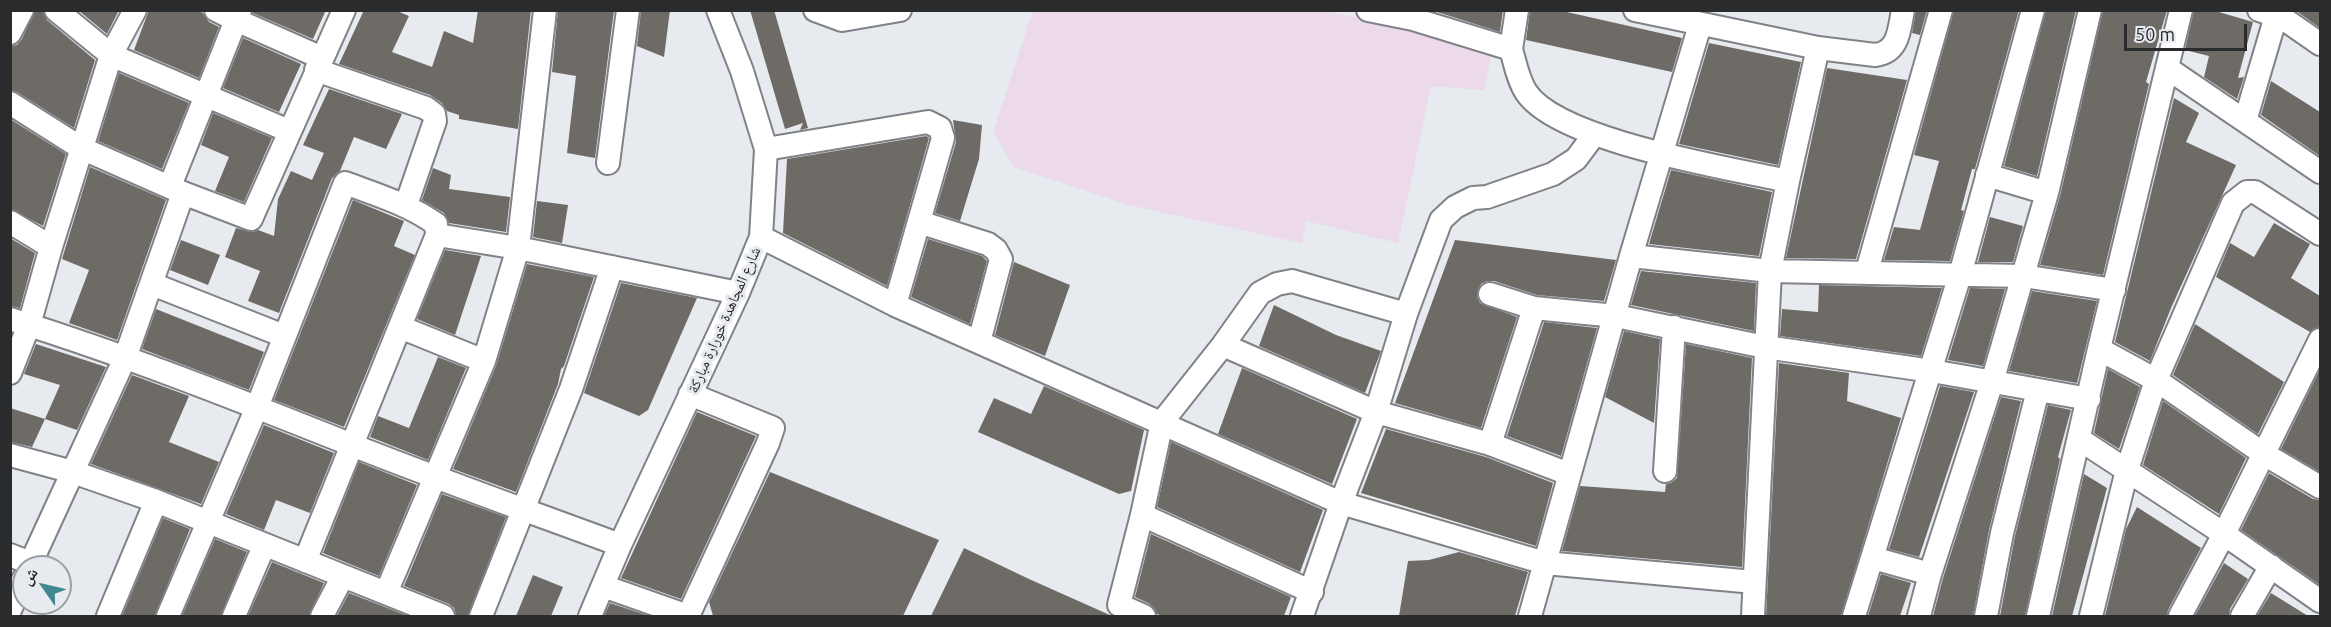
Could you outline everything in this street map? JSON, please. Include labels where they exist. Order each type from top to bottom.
[{"type":"street","points":[[10,33],[22,10]]},
{"type":"street","points":[[56,10],[111,55],[289,131]]},
{"type":"street","points":[[10,373],[20,322],[51,247],[111,55],[135,10]]},
{"type":"street","points":[[216,10],[238,15],[319,64],[426,108],[434,114],[435,122],[406,205]]},
{"type":"street","points":[[10,103],[81,148],[251,219],[344,10]]},
{"type":"street","points":[[394,603],[435,477],[484,361],[518,248],[544,10]]},
{"type":"street","points":[[608,163],[628,10]]},
{"type":"street","points":[[815,10],[842,20],[900,10]]},
{"type":"street","points":[[1368,10],[1413,15],[1511,49]]},
{"type":"street","points":[[1517,10],[1511,49],[1523,86],[1534,101],[1546,111],[1594,135],[1788,181]]},
{"type":"street","points":[[1635,10],[1818,48],[1884,54],[1896,41],[1903,10]]},
{"type":"street","points":[[1867,271],[1941,10]]},
{"type":"street","points":[[1854,616],[1932,371],[2033,10]]},
{"type":"street","points":[[1919,616],[1930,574],[1992,382],[2047,193],[2090,10]]},
{"type":"street","points":[[2038,616],[2099,349],[2181,10]]},
{"type":"street","points":[[2245,121],[2267,13],[2320,44]]},
{"type":"street","points":[[29,555],[73,472],[125,358],[152,284],[177,190],[206,96],[238,15]]},
{"type":"street","name":"شارع المجاهدة خورارة مباركة","points":[[590,616],[620,545],[738,293],[761,237],[766,149],[725,15]]},
{"type":"street","points":[[1530,616],[1631,256],[1700,25]]},
{"type":"street","points":[[1753,616],[1770,271],[1818,48]]},
{"type":"street","points":[[2167,68],[2320,172]]},
{"type":"street","points":[[766,149],[928,122],[940,128],[944,138],[895,305]]},
{"type":"street","points":[[1302,616],[1341,503],[1376,412],[1406,314],[1441,220],[1455,207],[1473,198],[1487,197],[1553,174],[1576,159],[1594,135]]},
{"type":"street","points":[[1987,175],[2047,193]]},
{"type":"street","points":[[168,616],[257,407],[345,183],[406,205],[436,224],[437,236],[305,561]]},
{"type":"street","points":[[2091,616],[2127,470],[2156,380],[2228,214],[2239,196],[2247,192],[2255,192],[2320,234]]},
{"type":"street","points":[[10,222],[51,247]]},
{"type":"street","points":[[919,222],[988,244],[996,250],[1001,259],[979,342]]},
{"type":"street","points":[[437,236],[518,248],[738,293]]},
{"type":"street","points":[[761,237],[895,305],[1341,503],[1545,563],[1754,582]]},
{"type":"street","points":[[1631,256],[1770,271],[1867,271],[2023,276],[2114,290]]},
{"type":"street","points":[[481,616],[571,390],[612,267]]},
{"type":"street","points":[[1144,616],[1117,611],[1142,515],[1162,423],[1260,293],[1276,284],[1292,281],[1406,314]]},
{"type":"street","points":[[152,284],[284,336]]},
{"type":"street","points":[[1490,294],[1534,308],[1616,316],[1765,347],[1932,371],[2089,399]]},
{"type":"street","points":[[1490,444],[1534,308]]},
{"type":"street","points":[[20,322],[257,407],[435,477],[620,545]]},
{"type":"street","points":[[400,327],[484,361]]},
{"type":"street","points":[[1665,471],[1674,327]]},
{"type":"street","points":[[2180,616],[2224,534],[2320,340]]},
{"type":"street","points":[[1223,345],[1376,412],[1490,444],[1569,474]]},
{"type":"street","points":[[2099,349],[2156,380],[2264,454],[2320,487]]},
{"type":"street","points":[[1986,616],[2002,532],[2038,390]]},
{"type":"street","points":[[603,586],[688,616],[768,443],[773,428],[690,394]]},
{"type":"street","points":[[2079,439],[2224,534],[2320,601]]},
{"type":"street","points":[[10,454],[73,472],[156,501],[343,576],[394,603],[443,616]]},
{"type":"street","points":[[108,616],[156,501]]},
{"type":"street","points":[[1142,515],[1312,592]]},
{"type":"street","points":[[234,616],[264,546]]},
{"type":"street","points":[[1873,558],[1930,574]]},
{"type":"street","points":[[2242,616],[2271,566]]},
{"type":"street","points":[[322,616],[343,576]]},
{"type":"shaded area","points":[[1033,11],[1323,11],[1494,43],[1484,90],[1431,86],[1398,243],[1306,221],[1302,243],[1129,205],[1014,167],[993,132]]},
{"type":"building","points":[[35,10],[43,10],[47,20],[95,60],[74,128],[17,92],[10,90],[10,46],[17,45],[22,39]]},
{"type":"building","points":[[78,10],[119,10],[107,34]]},
{"type":"building","points":[[149,10],[197,10],[203,13],[209,22],[219,27],[199,78],[134,50]]},
{"type":"building","points":[[253,10],[326,10],[313,39],[253,13]]},
{"type":"building","points":[[364,10],[395,10],[409,16],[392,52],[432,67],[444,31],[473,43],[478,10],[531,10],[518,129],[459,119],[459,115],[447,111],[442,103],[430,95],[339,64]]},
{"type":"building","points":[[558,10],[614,10],[595,158],[567,153],[576,76],[552,72]]},
{"type":"building","points":[[641,10],[670,10],[664,57],[637,46]]},
{"type":"building","points":[[750,10],[774,10],[808,128],[800,130],[803,123],[785,129]]},
{"type":"building","points":[[1431,10],[1503,10],[1500,32]]},
{"type":"building","points":[[1530,10],[1558,10],[1682,38],[1672,72],[1526,40]]},
{"type":"building","points":[[1916,10],[1927,10],[1920,35],[1912,33]]},
{"type":"building","points":[[1954,10],[2019,10],[1975,169],[1972,169],[1961,210],[1964,211],[1950,261],[1884,260],[1894,227],[1920,230],[1939,161],[1914,155]]},
{"type":"building","points":[[2046,10],[2076,10],[2037,176],[2004,166]]},
{"type":"building","points":[[2103,10],[2167,10],[2146,82],[2149,84],[2103,275],[2040,265],[2060,196]]},
{"type":"building","points":[[2194,10],[2212,10],[2253,22],[2238,78],[2244,77],[2237,99],[2204,77],[2209,56],[2185,50]]},
{"type":"building","points":[[2295,10],[2320,10],[2320,28]]},
{"type":"building","points":[[243,38],[301,64],[279,112],[223,88]]},
{"type":"building","points":[[1709,43],[1801,62],[1778,165],[1679,144]]},
{"type":"building","points":[[1827,68],[1907,80],[1856,259],[1786,258]]},
{"type":"building","points":[[119,73],[189,103],[162,169],[98,141]]},
{"type":"building","points":[[2271,81],[2320,112],[2320,156],[2261,115]]},
{"type":"building","points":[[329,89],[402,114],[386,149],[354,137],[340,171],[332,178],[279,313],[248,301],[260,271],[225,257],[236,228],[252,232],[258,230],[274,236],[278,199],[291,171],[312,180],[324,153],[303,145]]},
{"type":"building","points":[[2174,98],[2199,113],[2186,142],[2236,165],[2171,308],[2150,361],[2115,342]]},
{"type":"building","points":[[213,113],[272,138],[244,202],[215,191],[229,157],[201,145]]},
{"type":"building","points":[[10,119],[66,154],[43,226],[10,209]]},
{"type":"building","points":[[953,120],[982,125],[979,159],[960,221],[935,213],[956,142]]},
{"type":"building","points":[[926,136],[929,138],[887,286],[783,233],[787,159]]},
{"type":"building","points":[[90,167],[166,200],[117,340],[69,323],[89,270],[62,259]]},
{"type":"building","points":[[433,168],[451,175],[449,189],[510,197],[506,232],[449,223],[444,213],[422,200]]},
{"type":"building","points":[[1671,170],[1772,192],[1759,256],[1649,244]]},
{"type":"building","points":[[353,200],[404,221],[394,246],[415,255],[344,427],[274,400]]},
{"type":"building","points":[[537,201],[568,205],[562,243],[533,237]]},
{"type":"building","points":[[1990,217],[2023,226],[2013,262],[1978,262]]},
{"type":"building","points":[[2274,223],[2310,244],[2291,278],[2320,296],[2320,327],[2310,332],[2216,277],[2230,243],[2254,257]]},
{"type":"building","points":[[10,238],[35,253],[20,308],[10,306]]},
{"type":"building","points":[[928,239],[982,256],[987,261],[970,324],[911,297]]},
{"type":"building","points":[[181,240],[220,255],[208,285],[170,270]]},
{"type":"building","points":[[1455,240],[1616,260],[1604,301],[1537,295],[1494,281],[1481,284],[1477,296],[1480,303],[1517,317],[1481,428],[1395,403]]},
{"type":"building","points":[[445,250],[481,256],[455,335],[417,319]]},
{"type":"building","points":[[1014,262],[1070,285],[1045,356],[995,335]]},
{"type":"building","points":[[527,264],[594,277],[564,366],[561,369],[558,384],[516,492],[453,469],[496,366]]},
{"type":"building","points":[[1641,271],[1756,283],[1754,331],[1631,305]]},
{"type":"building","points":[[621,283],[697,298],[648,410],[639,416],[584,393]]},
{"type":"building","points":[[1819,285],[1942,288],[1921,356],[1780,336],[1782,309],[1818,312]]},
{"type":"building","points":[[1970,288],[2005,289],[1983,366],[1948,360]]},
{"type":"building","points":[[2032,291],[2097,301],[2077,383],[2009,371]]},
{"type":"building","points":[[1274,305],[1336,335],[1381,351],[1365,393],[1259,346]]},
{"type":"building","points":[[156,309],[264,352],[249,390],[142,349]]},
{"type":"building","points":[[1544,322],[1597,328],[1561,456],[1507,436]]},
{"type":"building","points":[[2195,324],[2284,382],[2258,434],[2173,375]]},
{"type":"building","points":[[1624,331],[1660,339],[1654,423],[1605,397]]},
{"type":"building","points":[[36,344],[106,367],[77,430],[45,419],[60,385],[24,374]]},
{"type":"building","points":[[1686,344],[1752,358],[1742,567],[1562,551],[1580,486],[1665,492],[1666,484],[1677,478]]},
{"type":"building","points":[[438,357],[466,368],[428,460],[370,437],[378,416],[409,428]]},
{"type":"building","points":[[1779,363],[1849,373],[1847,401],[1901,418],[1841,616],[1766,616]]},
{"type":"building","points":[[1242,368],[1357,419],[1332,484],[1218,434]]},
{"type":"building","points":[[2108,369],[2140,387],[2119,449],[2094,433]]},
{"type":"building","points":[[2320,369],[2320,472],[2281,449]]},
{"type":"building","points":[[132,375],[189,396],[169,442],[219,462],[201,504],[91,464]]},
{"type":"building","points":[[1044,386],[1144,430],[1131,491],[1119,494],[978,432],[994,398],[1031,414]]},
{"type":"building","points":[[1940,386],[1974,392],[1919,557],[1889,549]]},
{"type":"building","points":[[2001,397],[2021,401],[1989,530],[1973,616],[1933,616],[1943,578]]},
{"type":"building","points":[[2163,401],[2246,458],[2219,514],[2143,465]]},
{"type":"building","points":[[2048,405],[2071,410],[2058,457],[2060,459],[2025,616],[2000,616],[2015,536]]},
{"type":"building","points":[[10,408],[45,419],[32,447],[10,442]]},
{"type":"building","points":[[697,412],[756,436],[681,599],[621,578]]},
{"type":"building","points":[[264,425],[334,453],[310,513],[276,500],[264,530],[226,514]]},
{"type":"building","points":[[1386,429],[1486,457],[1553,483],[1536,546],[1361,493]]},
{"type":"building","points":[[1171,442],[1323,510],[1300,572],[1157,507]]},
{"type":"building","points":[[359,462],[417,485],[379,576],[323,553]]},
{"type":"building","points":[[770,472],[939,540],[903,616],[713,616],[709,602]]},
{"type":"building","points":[[2269,473],[2313,499],[2320,500],[2320,585],[2241,530]]},
{"type":"building","points":[[2084,474],[2107,488],[2072,616],[2052,616]]},
{"type":"building","points":[[442,494],[506,517],[468,616],[456,616],[454,608],[449,604],[404,586]]},
{"type":"building","points":[[2137,507],[2201,548],[2167,616],[2105,616],[2126,529]]},
{"type":"building","points":[[163,518],[190,529],[155,616],[122,616]]},
{"type":"building","points":[[1151,534],[1291,597],[1284,616],[1163,616],[1157,614],[1150,604],[1135,597]]},
{"type":"building","points":[[215,539],[247,552],[221,616],[182,616]]},
{"type":"building","points":[[964,548],[1029,579],[1112,616],[931,616]]},
{"type":"building","points":[[1459,552],[1528,572],[1515,616],[1399,616],[1408,561],[1429,560]]},
{"type":"building","points":[[272,562],[324,583],[309,616],[248,616]]},
{"type":"building","points":[[2224,563],[2248,579],[2230,609],[2229,616],[2195,616]]},
{"type":"building","points":[[1881,574],[1911,583],[1900,616],[1868,616]]},
{"type":"building","points":[[533,575],[563,587],[551,616],[516,616]]},
{"type":"building","points":[[349,593],[408,616],[337,616]]},
{"type":"building","points":[[2271,593],[2308,616],[2257,616]]},
{"type":"building","points":[[610,603],[649,616],[604,616]]}]
